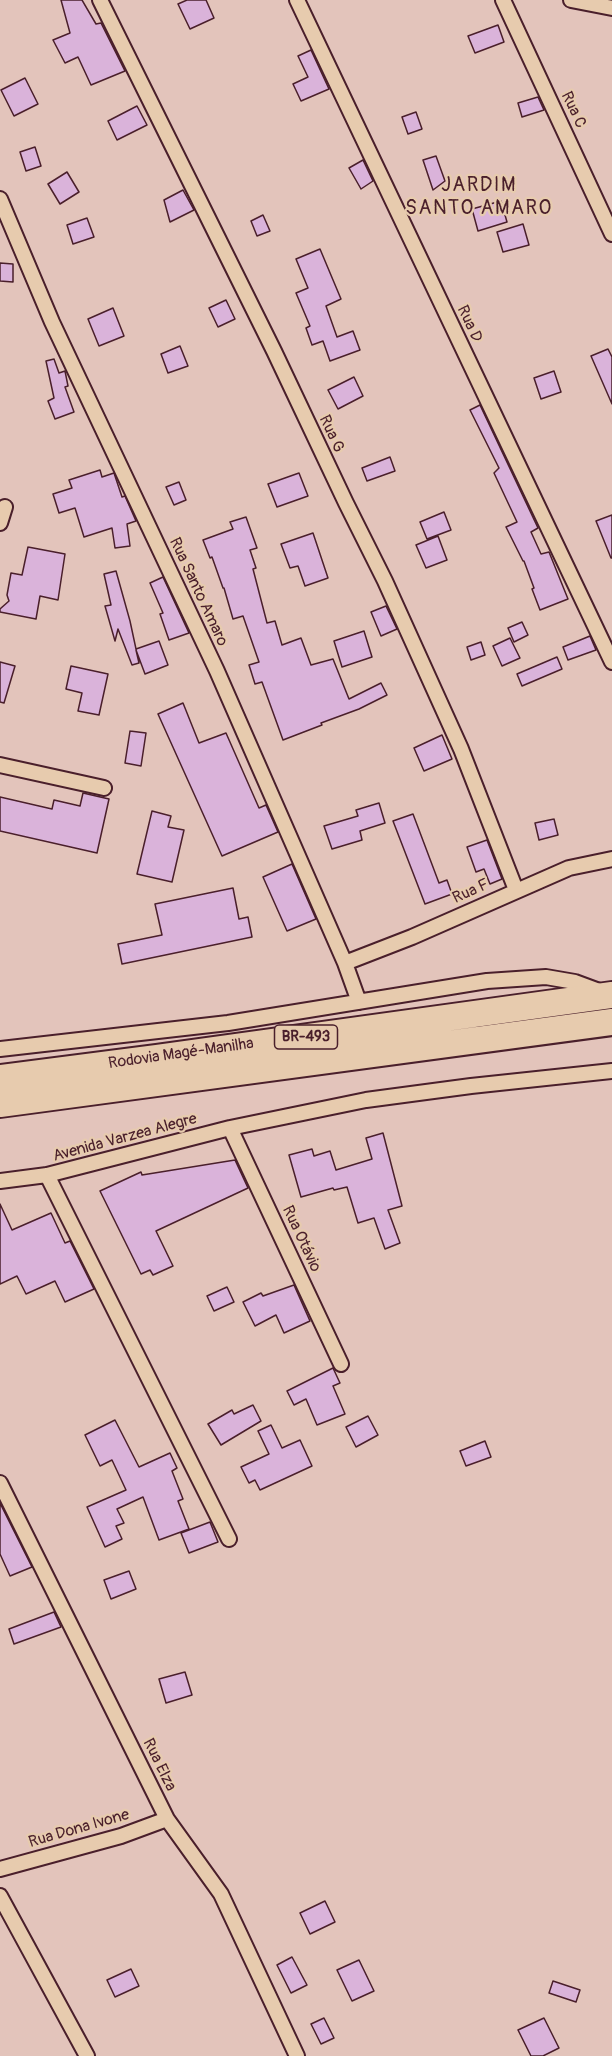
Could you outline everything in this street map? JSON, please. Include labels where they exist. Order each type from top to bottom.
[{"type":"highway","name":"Rodovia Magé-Manilha","points":[[0,1078],[611,995]]},
{"type":"highway","name":"Rodovia Magé-Manilha","points":[[0,1104],[612,1022]]},
{"type":"street","name":"Rua G","points":[[100,0],[386,581],[461,749],[516,890]]},
{"type":"street","name":"Rua D","points":[[297,0],[612,662]]},
{"type":"street","name":"Rua C","points":[[503,0],[612,234]]},
{"type":"street","points":[[571,0],[612,9]]},
{"type":"street","name":"Rua Santo Amaro","points":[[0,199],[52,322],[212,662],[345,963],[359,1002]]},
{"type":"street","points":[[0,523],[5,507]]},
{"type":"street","points":[[0,765],[104,789]]},
{"type":"street","name":"Rua F","points":[[345,963],[412,937],[569,868],[612,859]]},
{"type":"street","points":[[0,1049],[228,1023],[431,989],[529,977],[546,977],[575,982],[611,995]]},
{"type":"street","name":"Avenida Varzea Alegre","points":[[229,1539],[47,1175],[231,1128],[366,1100],[612,1071]]},
{"type":"street","name":"Rua Otávio","points":[[231,1128],[341,1364]]},
{"type":"street","points":[[0,1181],[47,1175]]},
{"type":"street","name":"Rua Elza","points":[[0,1483],[167,1819],[221,1894],[297,2056]]},
{"type":"street","name":"Rua Dona Ivone","points":[[0,1869],[121,1836],[167,1819]]},
{"type":"street","points":[[0,1896],[87,2056]]},
{"type":"building","points":[[61,0],[82,0],[96,24],[101,23],[125,71],[91,85],[78,57],[65,63],[53,40],[70,33]]},
{"type":"building","points":[[187,0],[206,0],[214,18],[190,29],[178,4]]},
{"type":"building","points":[[498,25],[504,42],[475,53],[468,36]]},
{"type":"building","points":[[311,50],[329,89],[301,101],[293,84],[308,77],[298,56]]},
{"type":"building","points":[[25,78],[38,104],[14,116],[1,90]]},
{"type":"building","points":[[538,97],[544,110],[522,117],[518,103]]},
{"type":"building","points":[[137,106],[147,125],[117,140],[108,121]]},
{"type":"building","points":[[416,112],[422,129],[408,134],[402,117]]},
{"type":"building","points":[[35,147],[41,166],[26,171],[20,152]]},
{"type":"building","points":[[436,156],[445,181],[433,190],[423,160]]},
{"type":"building","points":[[363,160],[373,181],[361,189],[349,168]]},
{"type":"building","points":[[67,172],[79,192],[60,204],[48,184]]},
{"type":"building","points":[[183,190],[194,210],[170,222],[164,200]]},
{"type":"building","points":[[501,201],[507,222],[478,231],[472,209]]},
{"type":"building","points":[[263,215],[270,231],[257,236],[251,221]]},
{"type":"building","points":[[87,218],[94,237],[73,244],[67,225]]},
{"type":"building","points":[[523,224],[529,245],[503,252],[497,232]]},
{"type":"building","points":[[320,249],[341,299],[326,306],[337,337],[353,331],[360,350],[330,361],[323,341],[312,345],[306,328],[310,326],[296,293],[308,288],[296,259]]},
{"type":"building","points":[[0,263],[13,264],[13,282],[0,281]]},
{"type":"building","points":[[226,300],[235,319],[218,327],[209,308]]},
{"type":"building","points":[[113,308],[124,336],[99,346],[88,319]]},
{"type":"building","points":[[180,346],[188,366],[168,373],[161,354]]},
{"type":"building","points":[[608,349],[612,357],[612,404],[591,356]]},
{"type":"building","points":[[54,359],[59,373],[65,371],[68,386],[65,387],[74,412],[55,419],[48,401],[54,398],[46,361]]},
{"type":"building","points":[[554,371],[561,392],[541,399],[534,378]]},
{"type":"building","points":[[354,377],[363,396],[338,409],[328,390]]},
{"type":"building","points":[[480,405],[538,528],[531,532],[541,554],[549,552],[568,599],[540,610],[524,561],[506,527],[517,522],[494,473],[499,468],[470,410]]},
{"type":"building","points":[[390,457],[395,471],[367,481],[362,468]]},
{"type":"building","points":[[100,470],[102,477],[114,473],[122,497],[125,496],[136,521],[127,524],[130,546],[115,548],[112,528],[84,537],[75,508],[59,513],[53,494],[72,488],[69,480]]},
{"type":"building","points":[[299,473],[308,496],[277,507],[268,484]]},
{"type":"building","points":[[179,482],[186,500],[174,505],[166,487]]},
{"type":"building","points":[[444,512],[451,530],[427,539],[420,522]]},
{"type":"building","points":[[612,515],[612,558],[611,558],[596,521]]},
{"type":"building","points":[[246,517],[257,548],[250,550],[267,623],[275,621],[282,645],[301,638],[311,665],[333,659],[349,699],[381,683],[387,695],[283,740],[262,682],[255,684],[249,665],[259,662],[243,616],[233,619],[224,588],[203,540],[233,529],[230,522]]},
{"type":"building","points":[[313,533],[328,578],[305,586],[298,566],[290,568],[281,544]]},
{"type":"building","points":[[438,536],[447,560],[426,568],[416,545]]},
{"type":"building","points":[[28,547],[65,554],[58,600],[40,596],[36,619],[0,612],[0,609],[9,601],[7,595],[11,573],[22,575]]},
{"type":"building","points":[[116,571],[136,649],[159,641],[168,665],[145,674],[136,650],[139,663],[132,665],[118,629],[115,641],[105,606],[111,605],[104,574]]},
{"type":"building","points":[[163,577],[189,633],[169,640],[160,614],[163,613],[150,583]]},
{"type":"building","points":[[386,606],[397,629],[381,636],[371,612]]},
{"type":"building","points":[[522,622],[528,635],[514,642],[508,628]]},
{"type":"building","points":[[364,631],[372,657],[342,667],[334,641]]},
{"type":"building","points":[[590,636],[596,650],[568,660],[563,647]]},
{"type":"building","points":[[510,638],[520,658],[502,666],[493,646]]},
{"type":"building","points":[[481,642],[485,655],[471,660],[467,647]]},
{"type":"building","points":[[557,657],[562,669],[522,686],[517,674]]},
{"type":"building","points":[[0,662],[15,666],[4,703],[0,702]]},
{"type":"building","points":[[71,666],[108,674],[99,715],[78,711],[82,693],[66,689]]},
{"type":"building","points":[[183,703],[199,743],[226,733],[259,808],[266,805],[278,832],[222,856],[158,714]]},
{"type":"building","points":[[130,731],[146,733],[141,766],[125,763]]},
{"type":"building","points":[[442,735],[452,759],[424,771],[414,748]]},
{"type":"building","points":[[83,793],[109,799],[97,853],[0,831],[0,797],[52,809],[54,800],[80,806]]},
{"type":"building","points":[[379,803],[385,823],[360,831],[362,840],[332,849],[324,826],[358,816],[356,810]]},
{"type":"building","points":[[152,811],[171,816],[168,827],[184,830],[172,882],[137,874]]},
{"type":"building","points":[[413,814],[439,883],[447,880],[452,894],[425,904],[393,821]]},
{"type":"building","points":[[554,819],[558,835],[539,840],[535,823]]},
{"type":"building","points":[[487,840],[502,879],[490,884],[484,869],[476,872],[467,847]]},
{"type":"building","points":[[292,864],[316,919],[287,931],[263,877]]},
{"type":"building","points":[[233,888],[239,919],[248,917],[252,937],[122,964],[118,944],[162,935],[155,904]]},
{"type":"building","points":[[383,1133],[402,1206],[388,1210],[400,1243],[385,1249],[374,1218],[358,1223],[347,1187],[334,1190],[333,1188],[301,1197],[289,1155],[312,1149],[314,1156],[330,1151],[336,1170],[372,1159],[366,1138]]},
{"type":"building","points":[[235,1160],[248,1188],[156,1231],[173,1266],[153,1275],[150,1270],[141,1274],[100,1191],[141,1172],[142,1175]]},
{"type":"building","points":[[0,1204],[12,1230],[51,1213],[65,1243],[70,1241],[94,1289],[65,1302],[55,1281],[26,1294],[17,1276],[0,1284]]},
{"type":"building","points":[[294,1285],[310,1321],[284,1333],[276,1315],[255,1326],[243,1302],[261,1293],[263,1296]]},
{"type":"building","points":[[227,1287],[234,1302],[214,1311],[207,1296]]},
{"type":"building","points":[[333,1368],[340,1383],[333,1386],[345,1414],[317,1425],[306,1399],[294,1405],[287,1391]]},
{"type":"building","points":[[253,1405],[261,1421],[221,1445],[208,1424],[232,1410],[234,1414]]},
{"type":"building","points":[[368,1416],[378,1435],[356,1447],[346,1427]]},
{"type":"building","points":[[115,1420],[139,1467],[170,1453],[177,1468],[172,1471],[183,1499],[178,1501],[189,1529],[159,1540],[143,1497],[117,1509],[124,1523],[116,1526],[122,1539],[105,1547],[87,1507],[126,1490],[112,1460],[100,1466],[85,1435]]},
{"type":"building","points":[[271,1425],[282,1448],[300,1440],[312,1466],[260,1490],[255,1480],[249,1483],[241,1467],[269,1454],[258,1431]]},
{"type":"building","points":[[485,1441],[491,1457],[466,1466],[460,1451]]},
{"type":"building","points":[[0,1503],[32,1567],[10,1576],[0,1554]]},
{"type":"building","points":[[210,1522],[218,1542],[189,1553],[181,1533]]},
{"type":"building","points":[[129,1571],[136,1589],[111,1599],[104,1580]]},
{"type":"building","points":[[54,1612],[61,1627],[14,1644],[9,1629]]},
{"type":"building","points":[[185,1672],[192,1695],[166,1703],[159,1679]]},
{"type":"building","points":[[325,1901],[335,1922],[310,1934],[300,1913]]},
{"type":"building","points":[[292,1957],[307,1985],[291,1993],[277,1965]]},
{"type":"building","points":[[359,1960],[374,1991],[352,2001],[337,1970]]},
{"type":"building","points":[[131,1969],[139,1986],[115,1997],[107,1980]]},
{"type":"building","points":[[553,1981],[580,1990],[576,2002],[549,1993]]},
{"type":"building","points":[[324,2018],[334,2038],[321,2044],[311,2024]]},
{"type":"building","points":[[544,2018],[559,2048],[543,2056],[531,2056],[518,2030]]},
{"type":"district","name":"JARDIM SANTO AMARO","points":[[479,198]]}]
